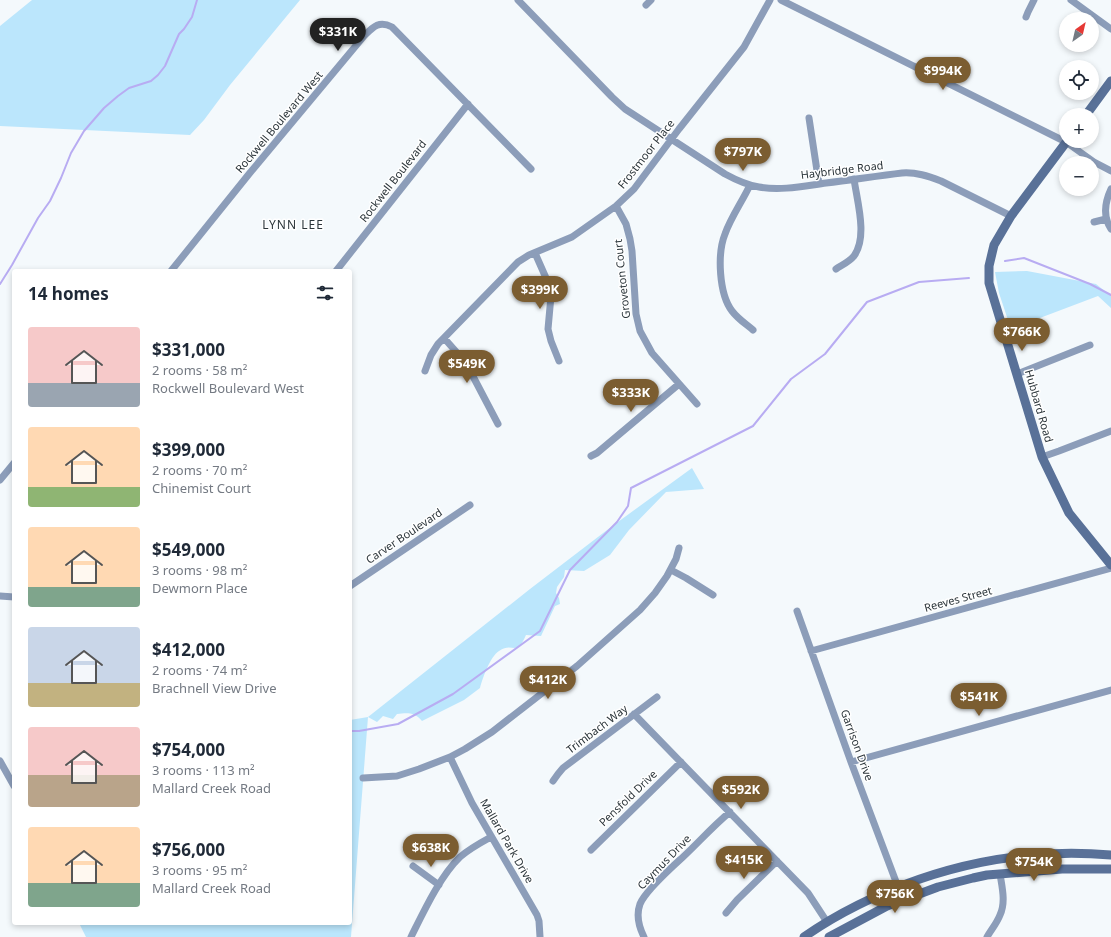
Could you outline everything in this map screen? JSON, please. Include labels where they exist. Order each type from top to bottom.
[{"type":"main road","points":[[1091,108],[1111,81]]},
{"type":"main road","name":"Hubbard Road","points":[[1062,148],[1011,216],[994,245],[989,266],[989,283],[1042,457],[1069,513],[1111,565]]},
{"type":"main road","points":[[804,937],[827,922],[873,898],[898,887],[940,872],[970,864],[1040,854],[1076,853],[1111,855]]},
{"type":"main road","points":[[829,937],[887,906],[938,887],[962,881],[987,875],[1062,869],[1111,869]]},
{"type":"street","name":"Haybridge Road","points":[[518,0],[625,109],[736,180],[750,185],[769,188],[818,184],[902,173],[921,174],[941,181],[1011,216]]},
{"type":"street","name":"Frostmoor Place","points":[[425,370],[431,355],[444,338],[518,262],[523,258],[572,237],[616,206],[631,193],[744,47],[770,0]]},
{"type":"street","points":[[781,0],[1059,138]]},
{"type":"street","points":[[1026,16],[1034,0]]},
{"type":"street","points":[[1072,0],[1111,29]]},
{"type":"street","name":"Rockwell Boulevard West","points":[[173,269],[359,42],[374,27],[383,24],[392,27],[531,169]]},
{"type":"street","name":"Rockwell Boulevard","points":[[338,269],[468,104]]},
{"type":"street","points":[[809,118],[818,184]]},
{"type":"street","points":[[1075,148],[1094,162],[1111,171]]},
{"type":"street","points":[[836,269],[848,262],[854,256],[860,239],[861,227],[854,179]]},
{"type":"street","points":[[750,185],[725,234],[720,252],[723,291],[725,298],[733,312],[753,330]]},
{"type":"street","points":[[1111,189],[1105,212],[1106,219],[1111,229]]},
{"type":"street","name":"Groveton Court","points":[[616,206],[626,224],[630,239],[636,314],[640,331],[652,352],[697,404]]},
{"type":"street","points":[[1094,222],[1106,219]]},
{"type":"street","points":[[535,253],[550,287],[551,296],[548,329],[559,361]]},
{"type":"street","points":[[444,338],[466,363],[498,424]]},
{"type":"street","points":[[1017,374],[1090,345]]},
{"type":"street","points":[[591,456],[597,453],[679,384]]},
{"type":"street","points":[[1042,457],[1111,431]]},
{"type":"street","points":[[0,480],[12,465]]},
{"type":"street","name":"Carver Boulevard","points":[[352,585],[470,505]]},
{"type":"street","points":[[363,778],[384,777],[408,773],[450,757],[492,732],[577,666],[640,610],[655,593],[671,570],[679,548]]},
{"type":"street","name":"Reeves Street","points":[[811,651],[1111,568]]},
{"type":"street","points":[[671,570],[713,595]]},
{"type":"street","points":[[0,596],[12,597]]},
{"type":"street","name":"Garrison Drive","points":[[797,611],[898,887]]},
{"type":"street","points":[[851,762],[1111,690]]},
{"type":"street","name":"Trimbach Way","points":[[554,781],[563,768],[657,697]]},
{"type":"street","points":[[634,714],[808,894],[827,922]]},
{"type":"street","name":"Mallard Park Drive","points":[[450,757],[472,803],[537,915],[540,937]]},
{"type":"street","points":[[0,761],[12,782]]},
{"type":"street","name":"Pensfold Drive","points":[[591,850],[681,762]]},
{"type":"street","name":"Caymus Drive","points":[[644,937],[640,928],[638,915],[640,905],[645,896],[730,812]]},
{"type":"street","points":[[411,937],[451,866],[466,852],[491,837]]},
{"type":"street","points":[[726,913],[776,861]]},
{"type":"street","points":[[413,866],[439,885]]},
{"type":"street","points":[[987,937],[1001,914],[1003,905],[1000,874]]},
{"type":"shaded area","points":[[32,0],[300,0],[230,85],[204,120],[190,135],[0,126],[0,26]]},
{"type":"shaded area","points":[[1027,271],[1096,284],[1111,296],[1111,308],[1098,296],[1011,329],[999,293],[995,272]]},
{"type":"shaded area","points":[[692,468],[704,489],[666,492],[629,530],[610,555],[584,571],[565,570],[564,577],[557,587],[556,593],[560,604],[555,606],[541,636],[526,635],[523,642],[517,648],[504,648],[499,651],[490,662],[480,688],[464,700],[422,721],[416,716],[408,713],[397,714],[393,719],[383,716],[377,722],[368,717],[530,589],[611,527]]},
{"type":"shaded area","points":[[368,717],[352,924],[352,720]]},
{"type":"shaded area","points":[[80,925],[352,925],[351,937],[86,937]]},
{"type":"waterway","points":[[0,284],[38,218],[50,201],[71,153],[84,131],[104,108],[118,96],[129,88],[151,81],[158,75],[165,66],[179,34],[192,17],[197,0]]},
{"type":"waterway","points":[[1005,261],[1024,258],[1090,284],[1111,295]]},
{"type":"waterway","points":[[352,731],[398,724],[453,694],[540,631],[570,570],[617,522],[628,506],[631,488],[753,426],[791,379],[825,354],[867,302],[919,282],[969,278]]},
{"type":"district","name":"LYNN LEE","points":[[293,225]]}]
